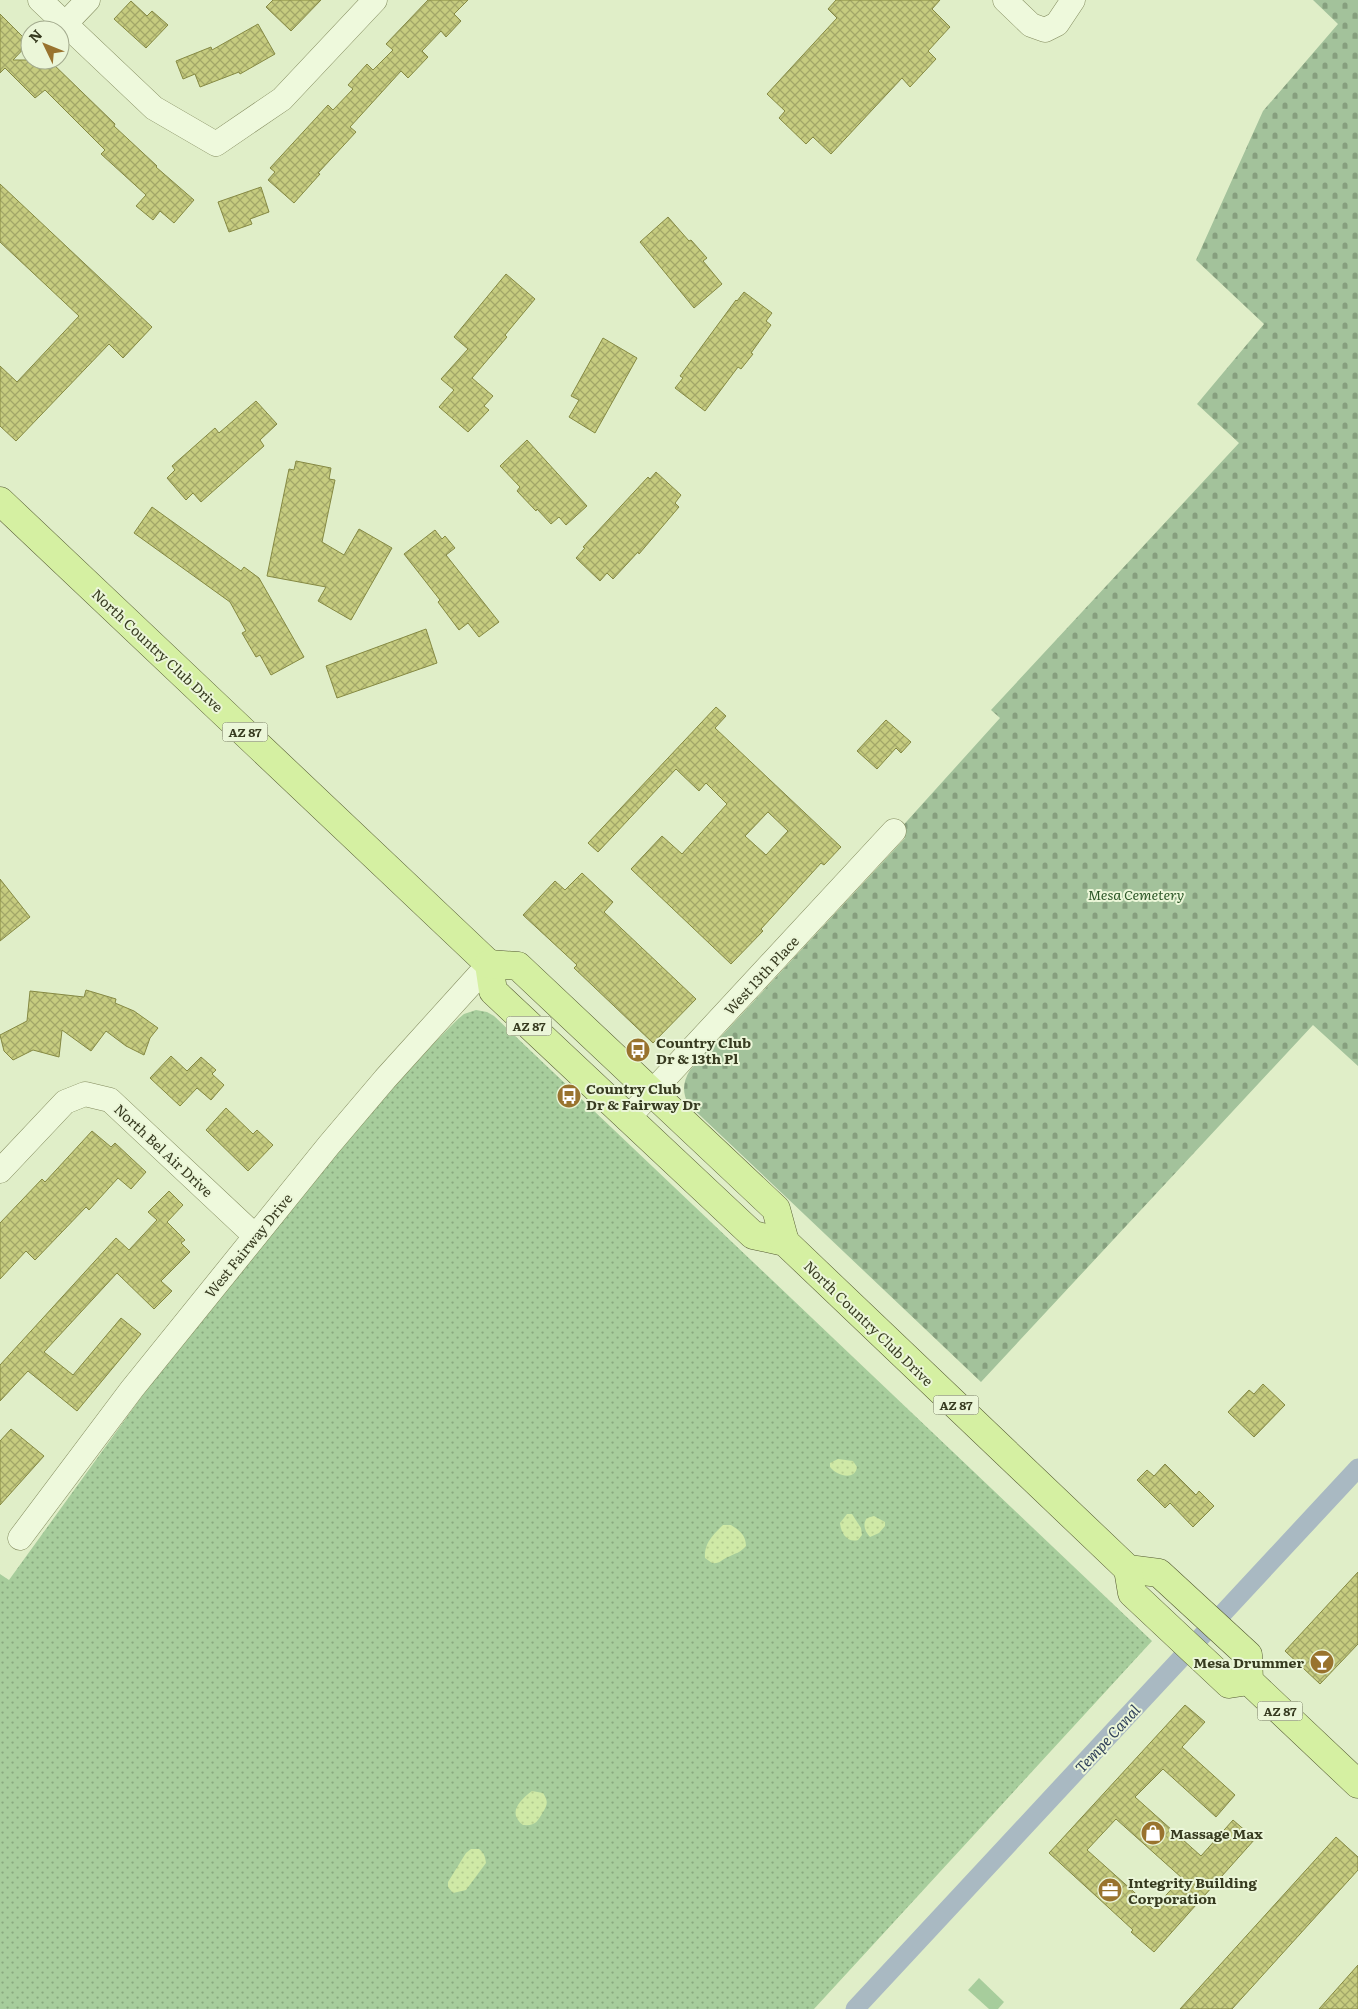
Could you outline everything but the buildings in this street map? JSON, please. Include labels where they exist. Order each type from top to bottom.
[{"type":"main road","name":"North Country Club Drive","points":[[0,501],[489,964]]},
{"type":"main road","name":"AZ 87","points":[[489,964],[518,966],[652,1092],[776,1209],[785,1242],[753,1235],[627,1119],[493,991],[489,964]]},
{"type":"main road","name":"North Country Club Drive","points":[[785,1242],[1128,1569]]},
{"type":"main road","points":[[1128,1569],[1159,1573],[1248,1655],[1249,1682],[1229,1684],[1132,1593],[1128,1569]]},
{"type":"main road","name":"AZ 87","points":[[1249,1682],[1358,1784]]},
{"type":"street","points":[[40,0],[61,20]]},
{"type":"street","points":[[69,20],[88,0]]},
{"type":"street","points":[[70,29],[154,108],[216,144],[282,99],[375,0]]},
{"type":"street","points":[[1005,0],[1031,25],[1045,30],[1057,24],[1073,0]]},
{"type":"street","name":"West 13th Place","points":[[627,1119],[894,831]]},
{"type":"street","name":"West Fairway Drive","points":[[20,1538],[132,1389],[255,1236],[385,1079],[489,964]]},
{"type":"street","name":"North Bel Air Drive","points":[[0,1171],[65,1102],[86,1094],[110,1100],[255,1236]]},
{"type":"shaded area","points":[[476,1010],[487,1012],[494,1016],[1152,1641],[814,2009],[0,2009],[0,1574],[9,1580],[145,1392],[354,1130],[423,1054],[458,1019],[464,1014]]},
{"type":"shaded area","points":[[979,1978],[1004,2002],[998,2009],[989,2009],[968,1990]]},
{"type":"sand","points":[[838,1459],[853,1461],[857,1467],[856,1471],[849,1476],[837,1473],[830,1467],[830,1463]]},
{"type":"sand","points":[[847,1514],[852,1514],[861,1528],[862,1535],[858,1540],[848,1539],[842,1530],[840,1523]]},
{"type":"sand","points":[[874,1516],[885,1522],[885,1526],[879,1533],[870,1537],[864,1525],[867,1518]]},
{"type":"sand","points":[[723,1525],[731,1525],[739,1531],[745,1539],[746,1546],[740,1552],[719,1562],[712,1563],[705,1558],[706,1548],[713,1536]]},
{"type":"sand","points":[[532,1791],[543,1793],[547,1800],[547,1805],[536,1823],[523,1825],[516,1816],[517,1807],[523,1798]]},
{"type":"sand","points":[[471,1849],[481,1850],[486,1863],[466,1890],[453,1893],[448,1887],[448,1882],[466,1853]]},
{"type":"green space","name":"Mesa Cemetery","points":[[1313,0],[1358,0],[1358,1066],[1313,1025],[981,1382],[688,1104],[684,1091],[685,1083],[690,1070],[905,838],[898,831],[1000,718],[991,710],[1239,443],[1197,404],[1264,324],[1196,260],[1263,111],[1338,24]]},
{"type":"waterway","name":"Tempe Canal","points":[[855,2009],[1358,1468]]},
{"type":"place","name":"Country Club Dr & 13th Pl","points":[[638,1050]]},
{"type":"place","name":"Country Club Dr & Fairway Dr","points":[[569,1096]]},
{"type":"place","name":"Mesa Drummer","points":[[1322,1662]]},
{"type":"place","name":"Massage Max","points":[[1153,1833]]},
{"type":"place","name":"Integrity Building Corporation","points":[[1110,1890]]}]
